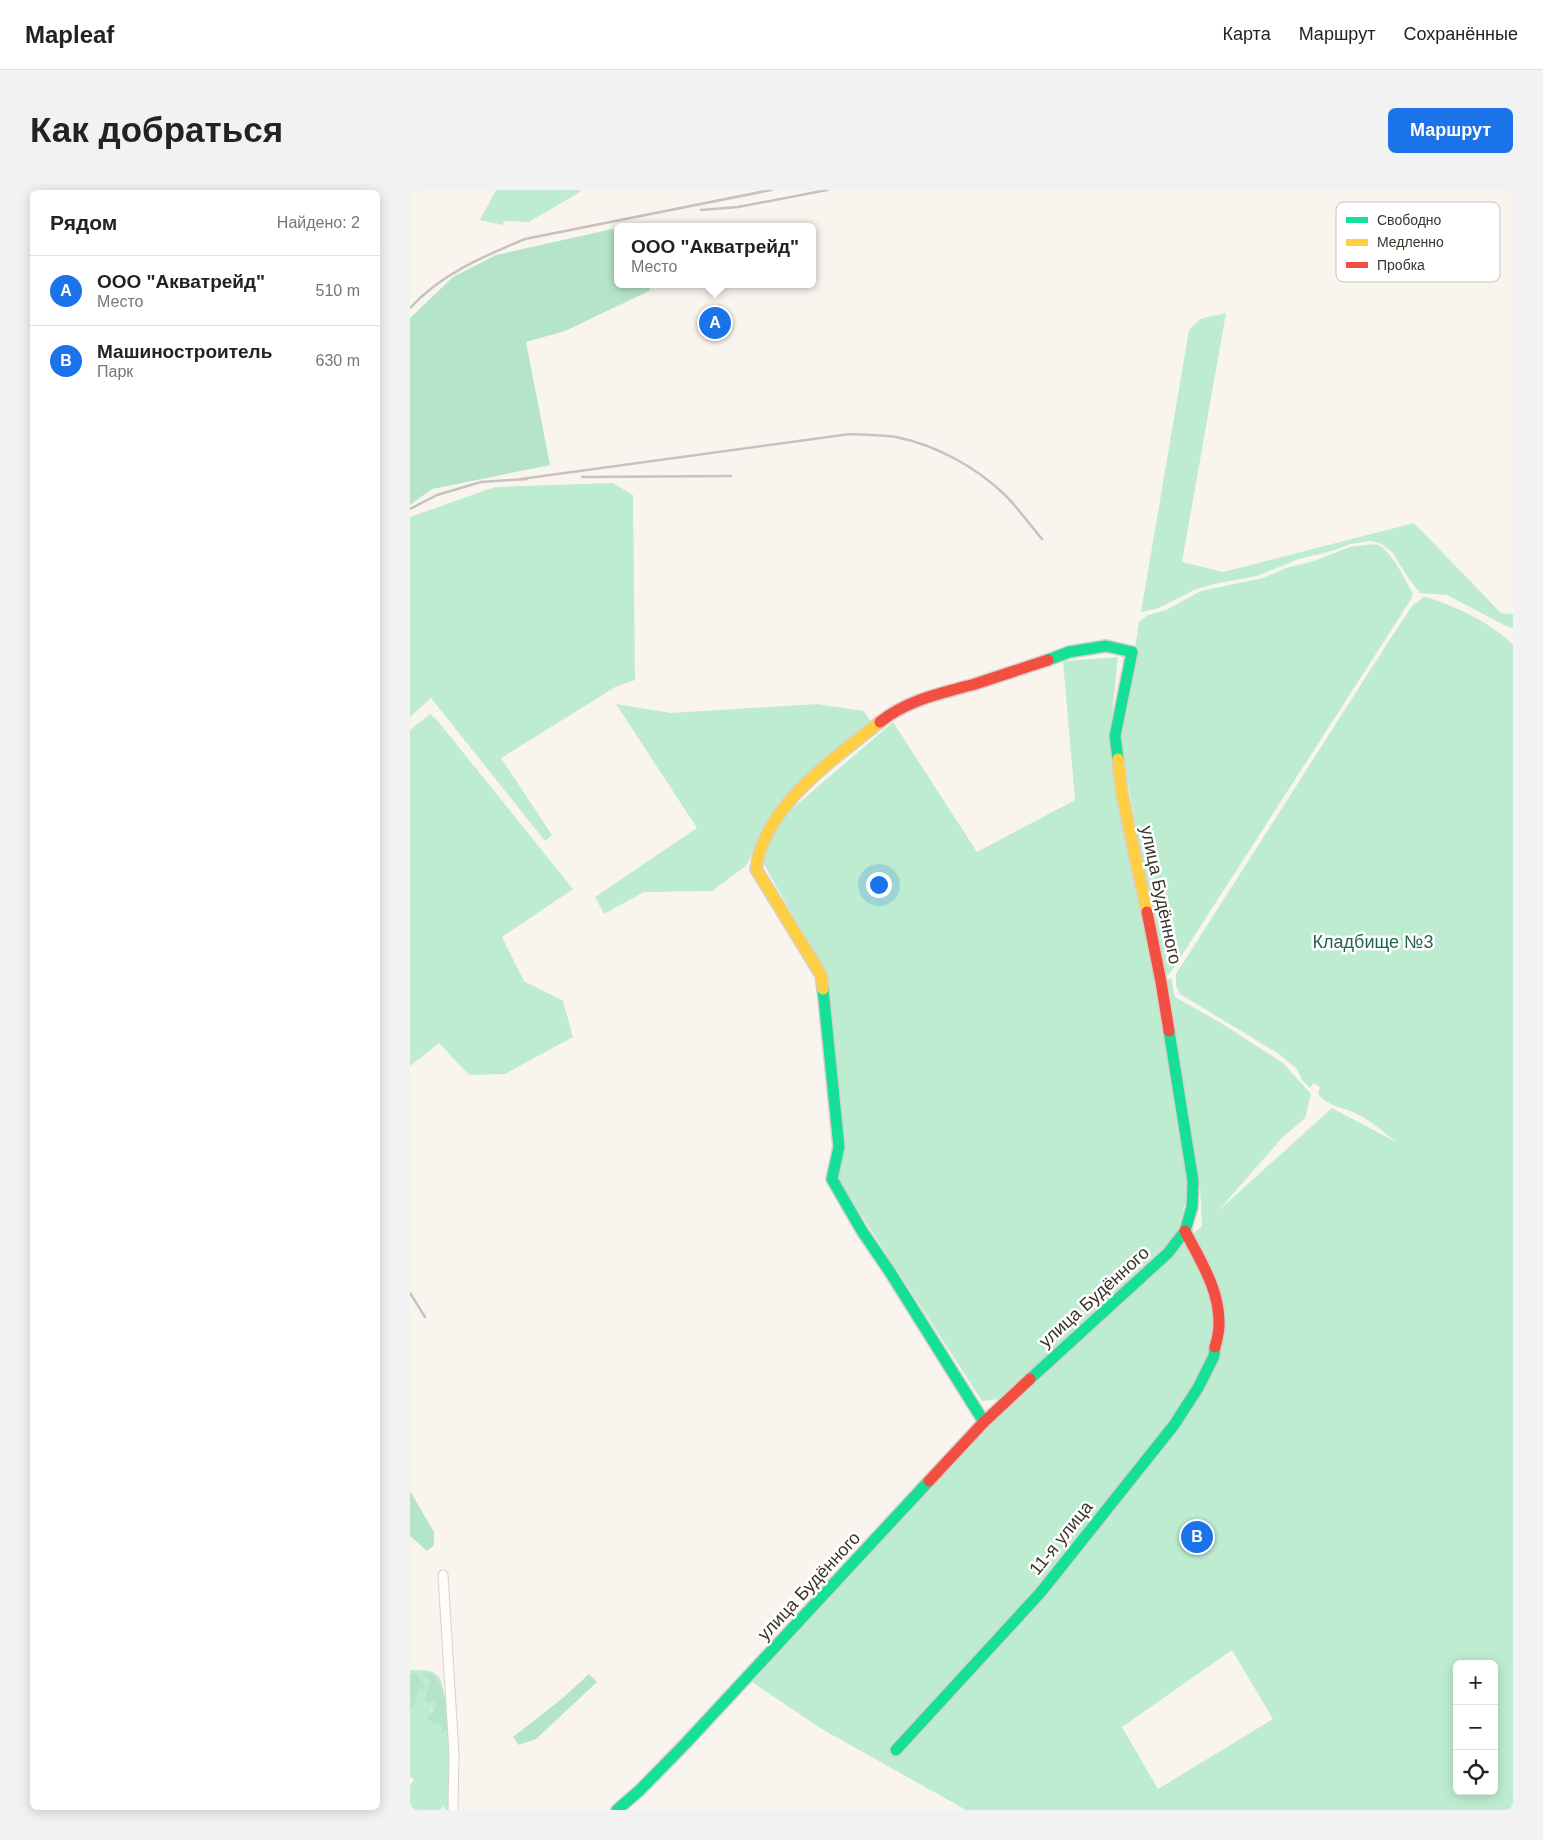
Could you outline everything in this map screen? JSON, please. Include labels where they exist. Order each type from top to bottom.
[{"type":"street","name":"улица Будённого","points":[[617,1810],[640,1790],[686,1743],[984,1422],[1168,1253],[1185,1231],[1192,1207],[1193,1180],[1161,982],[1122,794],[1115,736],[1132,652],[1106,646],[1070,652],[1011,673],[918,700],[890,714],[829,764],[792,798],[772,824],[758,853],[756,869],[778,901],[821,975],[839,1147],[832,1179],[862,1232],[890,1272],[984,1422]]},
{"type":"street","name":"11-я улица","points":[[896,1750],[1041,1592],[1174,1425],[1198,1388],[1214,1356],[1219,1325],[1217,1299],[1207,1273],[1185,1231]]},
{"type":"street","points":[[443,1575],[454,1754],[453,1810]]},
{"type":"green space","points":[[496,190],[580,190],[580,192],[529,222],[504,221],[503,225],[480,220]]},
{"type":"green space","points":[[614,229],[614,288],[650,288],[649,291],[565,331],[526,342],[550,465],[432,489],[410,505],[410,318],[453,277],[496,255]]},
{"type":"green space","points":[[1226,313],[1182,562],[1223,572],[1414,523],[1501,613],[1513,614],[1513,628],[1447,595],[1420,593],[1392,552],[1380,543],[1370,541],[1350,544],[1335,550],[1299,559],[1257,576],[1214,584],[1194,590],[1159,608],[1141,612],[1189,330],[1200,319]]},
{"type":"green space","points":[[613,483],[633,495],[635,680],[617,686],[501,758],[552,835],[545,841],[431,698],[410,717],[410,517],[495,487]]},
{"type":"green space","points":[[1374,545],[1383,548],[1398,567],[1413,594],[1410,601],[1168,975],[1164,973],[1125,769],[1122,737],[1139,622],[1148,615],[1166,610],[1201,591],[1263,578],[1286,568],[1314,561],[1350,547]]},
{"type":"green space","name":"Кладбище №3","points":[[1424,597],[1447,604],[1472,616],[1505,637],[1513,645],[1513,1810],[966,1810],[820,1728],[752,1682],[983,1425],[1202,1226],[1200,1186],[1164,982],[1171,978],[1175,997],[1221,1023],[1283,1063],[1311,1094],[1305,1118],[1281,1139],[1218,1211],[1332,1108],[1396,1142],[1362,1117],[1331,1104],[1322,1098],[1318,1094],[1320,1087],[1314,1083],[1310,1088],[1302,1080],[1297,1069],[1279,1054],[1180,994],[1176,985],[1176,974],[1412,606]],"holes":[[[1232,1650],[1273,1719],[1158,1789],[1122,1727]]]},
{"type":"green space","points":[[1118,657],[1110,735],[1158,994],[1189,1188],[1177,1235],[999,1399],[982,1401],[838,1179],[825,973],[761,859],[779,820],[893,722],[977,852],[1075,800],[1063,661]]},
{"type":"green space","points":[[616,704],[671,713],[817,704],[864,711],[872,724],[795,786],[759,836],[747,865],[712,891],[644,892],[604,914],[595,897],[697,828]]},
{"type":"green space","points":[[430,714],[437,720],[573,889],[502,937],[524,981],[563,1001],[573,1037],[505,1074],[469,1075],[439,1043],[410,1066],[410,730]]},
{"type":"green space","points":[[410,1491],[434,1532],[434,1545],[427,1551],[410,1536]]},
{"type":"green space","points":[[410,1670],[434,1673],[441,1680],[443,1686],[445,1704],[442,1687],[436,1678],[423,1674],[430,1681],[425,1696],[436,1702],[436,1706],[430,1712],[437,1723],[443,1727],[443,1734],[448,1729],[450,1810],[446,1810],[443,1806],[440,1810],[410,1810],[410,1786],[414,1779],[410,1777],[410,1706],[414,1706],[420,1690],[417,1674],[410,1674]]},
{"type":"green space","points":[[424,1671],[432,1674],[442,1687],[446,1704],[448,1729],[443,1734],[439,1732],[442,1731],[443,1727],[437,1723],[433,1724],[427,1718],[436,1706],[436,1702],[426,1702],[425,1696],[430,1681],[423,1674]]},
{"type":"green space","points":[[410,1674],[417,1674],[425,1686],[425,1690],[420,1690],[412,1707],[410,1706]]},
{"type":"green space","points":[[589,1674],[597,1682],[536,1739],[519,1745],[513,1737],[564,1697]]},
{"type":"railway","points":[[410,308],[435,285],[449,276],[479,259],[525,239],[771,190]]},
{"type":"railway","points":[[701,210],[738,207],[827,190]]},
{"type":"railway","points":[[521,479],[850,434],[890,436],[940,451],[968,466],[994,485],[1010,500],[1042,539]]},
{"type":"railway","points":[[582,477],[731,476]]},
{"type":"railway","points":[[410,509],[437,495],[481,482],[527,479]]},
{"type":"railway","points":[[410,1293],[425,1317]]},
{"type":"traffic: fast","points":[[1048,660],[1069,652],[1106,646],[1132,652]]},
{"type":"traffic: fast","points":[[1118,759],[1115,736],[1132,652]]},
{"type":"traffic: fast","points":[[823,989],[839,1147],[832,1179],[862,1231],[890,1272],[984,1422]]},
{"type":"traffic: fast","points":[[1030,1379],[1168,1253],[1185,1231],[1192,1207],[1193,1181],[1169,1031]]},
{"type":"traffic: fast","points":[[896,1750],[1041,1592],[1174,1425],[1198,1388],[1214,1356],[1215,1347]]},
{"type":"traffic: fast","points":[[617,1810],[640,1790],[686,1743],[929,1481]]},
{"type":"traffic: slow","points":[[823,989],[821,975],[756,869],[762,846],[772,825],[786,805],[822,769],[880,722]]},
{"type":"traffic: slow","points":[[1118,759],[1122,794],[1147,912]]},
{"type":"traffic: jam","points":[[880,722],[890,714],[925,698],[1048,660]]},
{"type":"traffic: jam","points":[[1147,912],[1169,1031]]},
{"type":"traffic: jam","points":[[1185,1231],[1203,1264],[1213,1288],[1219,1325],[1215,1347]]},
{"type":"traffic: jam","points":[[929,1481],[984,1422],[1030,1379]]},
{"type":"place","name":"ООО \"Акватрейд\"","points":[[715,323]]},
{"type":"place","name":"Машиностроитель","points":[[1197,1537]]}]
